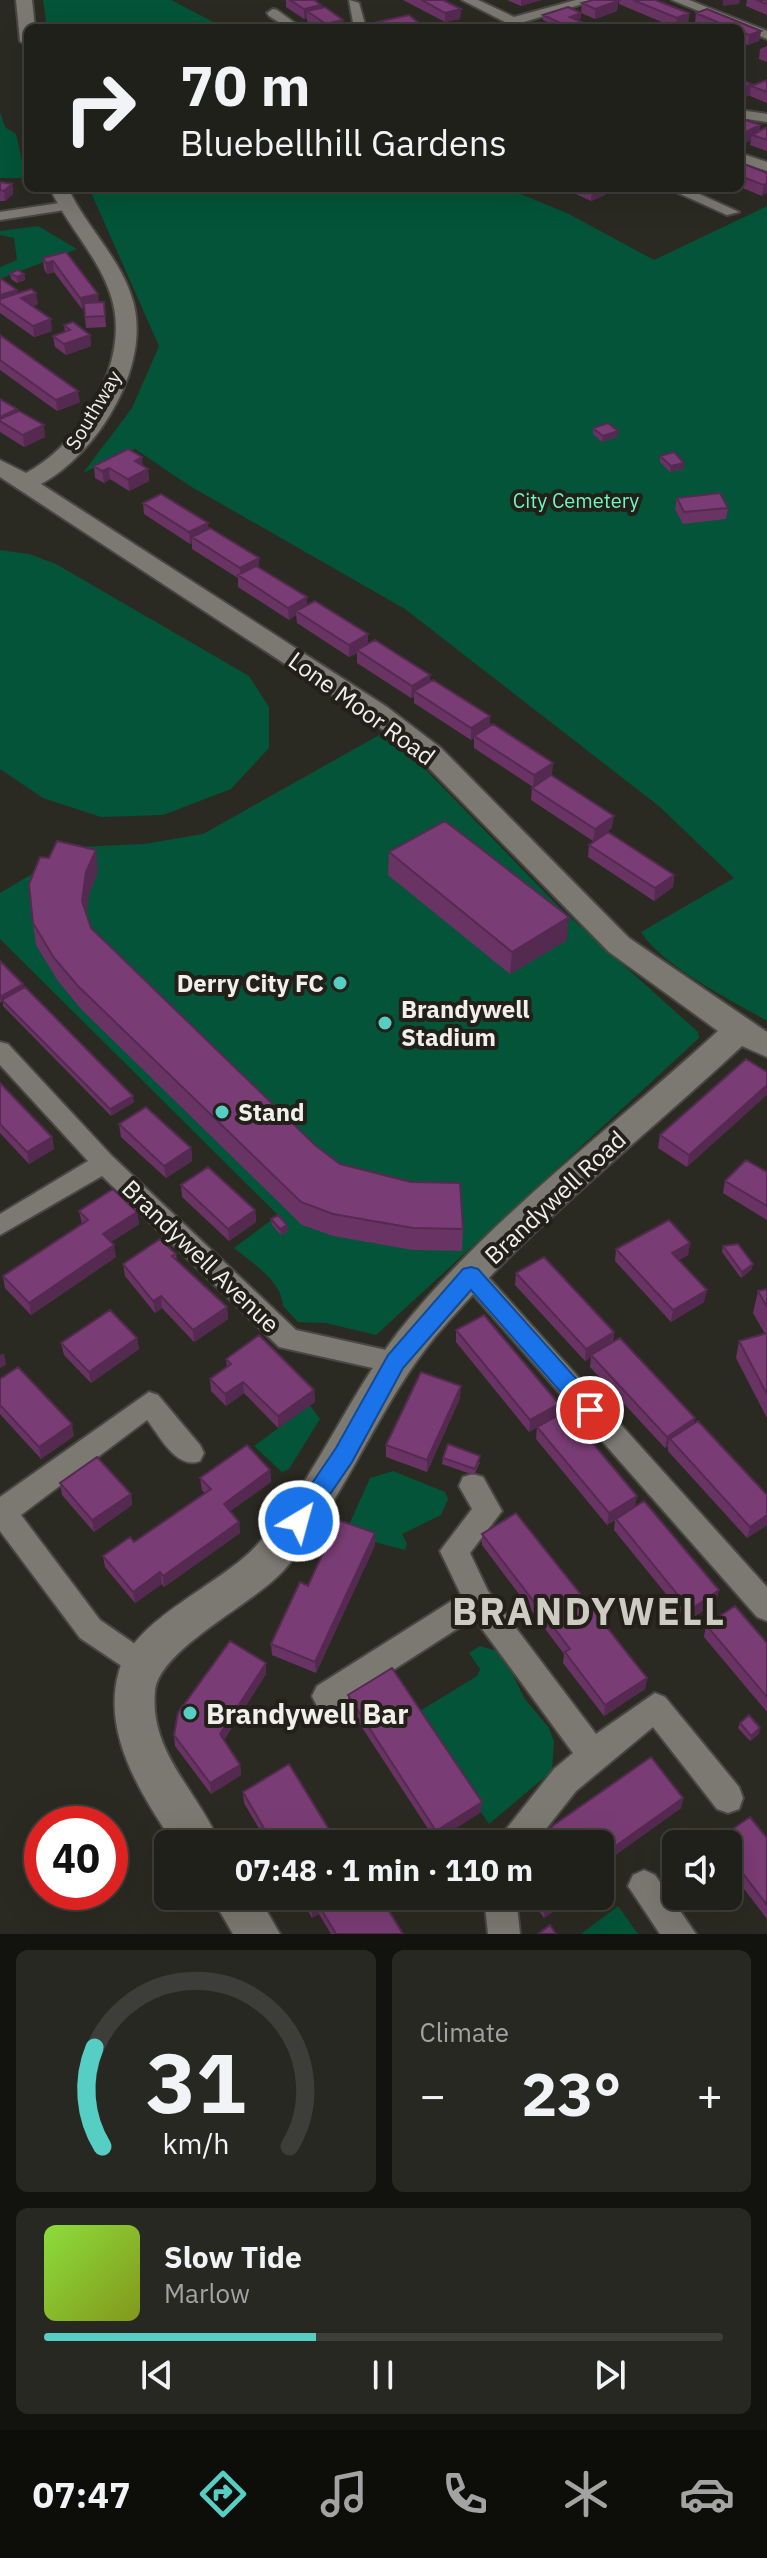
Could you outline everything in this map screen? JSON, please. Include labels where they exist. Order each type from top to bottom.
[{"type":"street","points":[[24,0],[26,24]]},
{"type":"street","points":[[468,0],[519,24]]},
{"type":"street","points":[[513,21],[589,0]]},
{"type":"street","points":[[678,0],[739,24]]},
{"type":"street","points":[[353,3],[359,24]]},
{"type":"street","points":[[273,13],[290,24]]},
{"type":"street","points":[[744,26],[767,35]]},
{"type":"street","points":[[744,115],[767,118]]},
{"type":"street","points":[[744,158],[767,167]]},
{"type":"street","points":[[684,192],[732,212]]},
{"type":"street","points":[[0,216],[63,197]]},
{"type":"street","name":"Southway","points":[[25,483],[59,463],[81,436],[115,377],[122,357],[126,309],[120,292],[63,197]]},
{"type":"street","name":"Lone Moor Road","points":[[0,467],[378,713],[431,754],[619,945],[753,1038]]},
{"type":"street","name":"Brandywell Road","points":[[141,1665],[174,1635],[260,1570],[319,1496],[395,1362],[471,1275],[753,1038]]},
{"type":"street","name":"Brandywell Avenue","points":[[0,1050],[104,1163],[288,1339],[395,1362]]},
{"type":"street","points":[[1,1226],[104,1163]]},
{"type":"street","points":[[471,1275],[767,1608]]},
{"type":"street","points":[[190,1453],[149,1403],[1,1510],[90,1629],[141,1665],[133,1714],[143,1745],[167,1795],[190,1830]]},
{"type":"street","points":[[473,1486],[488,1511],[454,1551],[478,1600],[593,1755]]},
{"type":"street","points":[[327,1696],[478,1600]]},
{"type":"street","points":[[525,1830],[565,1780],[655,1707],[728,1798]]},
{"type":"street","points":[[644,1886],[680,1934]]},
{"type":"street","points":[[242,1910],[258,1934]]},
{"type":"street","points":[[501,1910],[504,1934]]},
{"type":"green space","points":[[43,0],[171,0],[217,24],[46,24]]},
{"type":"green space","points":[[0,112],[5,127],[16,134],[24,178],[0,178]]},
{"type":"green space","name":"City Cemetery","points":[[91,192],[516,192],[567,213],[654,260],[767,206],[767,1021],[681,970],[641,932],[734,878],[660,807],[405,609],[190,486],[135,449],[83,473],[132,408],[159,346]]},
{"type":"green space","points":[[38,226],[77,249],[0,279],[0,267],[17,260],[14,238],[0,235],[0,231]]},
{"type":"green space","points":[[0,550],[29,554],[56,564],[249,676],[269,707],[269,748],[231,789],[163,815],[101,817],[43,798],[0,769]]},
{"type":"green space","name":"Brandywell Stadium","points":[[381,734],[425,769],[560,908],[698,1032],[699,1038],[376,1335],[326,1323],[298,1322],[283,1306],[272,1281],[234,1248],[278,1215],[0,939],[0,893],[77,847],[144,844],[203,834]]},
{"type":"green space","points":[[310,1405],[320,1419],[289,1469],[282,1472],[254,1446]]},
{"type":"green space","points":[[393,1471],[445,1492],[448,1499],[441,1515],[402,1534],[407,1544],[405,1550],[345,1534],[370,1478]]},
{"type":"green space","points":[[480,1646],[497,1651],[507,1662],[524,1698],[549,1728],[554,1741],[552,1771],[489,1824],[415,1714],[477,1676],[480,1669],[469,1653]]},
{"type":"green space","points":[[618,1906],[638,1934],[581,1934],[614,1910]]},
{"type":"building","points":[[290,0],[314,0],[321,5],[304,9]]},
{"type":"building","points":[[422,0],[443,0],[461,9],[445,13]]},
{"type":"building","points":[[633,0],[655,0],[689,13],[677,18]]},
{"type":"building","points":[[618,1],[595,9],[582,3]]},
{"type":"building","points":[[325,7],[343,20],[326,24],[307,11]]},
{"type":"building","points":[[568,7],[581,13],[570,17],[586,24],[562,24],[543,15]]},
{"type":"building","points":[[707,9],[744,24],[722,24],[696,13]]},
{"type":"building","points":[[409,15],[419,23],[380,24],[377,22]]},
{"type":"building","points":[[744,24],[761,31],[749,35],[744,33]]},
{"type":"building","points":[[767,80],[767,92],[751,86]]},
{"type":"building","points":[[744,119],[760,125],[746,132]]},
{"type":"building","points":[[765,128],[767,140],[752,135]]},
{"type":"building","points":[[744,164],[767,173],[767,183],[764,185],[744,178]]},
{"type":"building","points":[[0,182],[12,184],[4,191],[0,190]]},
{"type":"building","points":[[66,252],[98,294],[80,298],[53,261],[46,263],[43,258]]},
{"type":"building","points":[[18,270],[24,274],[17,277],[10,273]]},
{"type":"building","points":[[0,278],[17,290],[0,295]]},
{"type":"building","points":[[31,289],[36,293],[21,298],[51,319],[33,326],[0,303],[0,299]]},
{"type":"building","points":[[104,302],[105,316],[85,317],[84,303]]},
{"type":"building","points":[[73,322],[90,335],[64,344],[53,336],[70,330],[64,325]]},
{"type":"building","points":[[0,335],[78,391],[56,400],[0,360]]},
{"type":"building","points":[[0,399],[17,409],[0,417]]},
{"type":"building","points":[[19,411],[44,425],[23,435],[0,421]]},
{"type":"building","points":[[608,423],[618,431],[603,436],[593,428]]},
{"type":"building","points":[[128,449],[142,457],[135,461],[148,469],[128,479],[109,468],[102,471],[94,466]]},
{"type":"building","points":[[674,452],[684,463],[671,466],[660,456]]},
{"type":"building","points":[[720,493],[728,508],[684,512],[677,498]]},
{"type":"building","points":[[161,494],[208,523],[189,532],[143,503]]},
{"type":"building","points":[[210,528],[259,558],[240,568],[192,537]]},
{"type":"building","points":[[256,566],[307,597],[288,608],[238,575]]},
{"type":"building","points":[[315,601],[368,634],[349,645],[296,611]]},
{"type":"building","points":[[375,640],[430,675],[412,686],[357,650]]},
{"type":"building","points":[[433,680],[490,716],[471,728],[414,691]]},
{"type":"building","points":[[493,724],[553,763],[534,775],[474,736]]},
{"type":"building","points":[[551,775],[614,816],[595,829],[532,788]]},
{"type":"building","points":[[445,821],[569,917],[512,952],[389,852]]},
{"type":"building","points":[[608,832],[674,875],[655,888],[589,845]]},
{"type":"building","name":"Stand","points":[[57,841],[96,850],[86,872],[82,901],[91,928],[316,1146],[340,1164],[411,1182],[460,1183],[463,1229],[413,1228],[333,1214],[301,1202],[78,986],[54,958],[33,923],[29,884],[40,857],[49,858]]},
{"type":"building","points":[[0,961],[23,984],[0,997]]},
{"type":"building","points":[[25,987],[133,1096],[110,1109],[2,1000]]},
{"type":"building","points":[[746,1059],[767,1072],[767,1085],[689,1155],[660,1135]]},
{"type":"building","points":[[0,1083],[52,1137],[27,1152],[0,1124]]},
{"type":"building","points":[[146,1107],[191,1148],[164,1166],[119,1124]]},
{"type":"building","points":[[746,1160],[767,1172],[767,1206],[725,1181]]},
{"type":"building","points":[[208,1167],[255,1210],[228,1229],[181,1185]]},
{"type":"building","points":[[113,1189],[137,1212],[103,1234],[114,1245],[29,1303],[3,1276],[88,1220],[79,1211]]},
{"type":"building","points":[[278,1215],[287,1225],[280,1229],[271,1219]]},
{"type":"building","points":[[669,1220],[690,1243],[672,1253],[707,1290],[673,1310],[616,1249]]},
{"type":"building","points":[[160,1239],[176,1254],[172,1256],[227,1307],[193,1330],[161,1296],[153,1301],[123,1264]]},
{"type":"building","points":[[738,1244],[753,1264],[742,1272],[723,1246]]},
{"type":"building","points":[[544,1257],[614,1332],[586,1349],[516,1273]]},
{"type":"building","points":[[767,1289],[767,1307],[758,1291]]},
{"type":"building","points":[[110,1310],[137,1338],[89,1372],[61,1343]]},
{"type":"building","points":[[484,1315],[559,1404],[530,1420],[456,1330]]},
{"type":"building","points":[[767,1333],[767,1394],[739,1341]]},
{"type":"building","points":[[259,1335],[314,1390],[278,1416],[243,1382],[225,1394],[210,1379],[231,1364],[226,1359]]},
{"type":"building","points":[[620,1338],[695,1418],[667,1437],[591,1355]]},
{"type":"building","points":[[18,1367],[72,1424],[39,1447],[0,1405],[0,1379]]},
{"type":"building","points":[[421,1372],[461,1386],[427,1460],[386,1445]]},
{"type":"building","points":[[566,1411],[637,1496],[609,1513],[537,1427]]},
{"type":"building","points":[[698,1421],[767,1495],[767,1515],[750,1527],[670,1439]]},
{"type":"building","points":[[448,1444],[480,1456],[475,1469],[443,1458]]},
{"type":"building","points":[[247,1445],[270,1470],[224,1504],[239,1522],[163,1576],[160,1572],[133,1592],[103,1556],[130,1537],[134,1542],[211,1489],[200,1478]]},
{"type":"building","points":[[97,1457],[131,1494],[92,1520],[60,1483]]},
{"type":"building","points":[[644,1501],[719,1590],[690,1610],[616,1519]]},
{"type":"building","points":[[516,1513],[647,1678],[605,1705],[565,1652],[570,1649],[482,1534]]},
{"type":"building","points":[[338,1520],[375,1533],[315,1662],[271,1644],[300,1582],[308,1586]]},
{"type":"building","points":[[735,1606],[767,1643],[767,1697],[706,1625]]},
{"type":"building","points":[[230,1641],[266,1663],[220,1734],[240,1765],[210,1783],[174,1735],[178,1713]]},
{"type":"building","points":[[392,1668],[482,1802],[435,1830],[348,1695]]},
{"type":"building","points":[[749,1715],[760,1728],[751,1736],[740,1723]]},
{"type":"building","points":[[651,1757],[683,1798],[614,1847],[614,1830],[553,1830],[551,1827]]},
{"type":"building","points":[[289,1764],[329,1830],[265,1830],[243,1792]]},
{"type":"building","points":[[750,1817],[767,1838],[767,1905],[742,1872],[742,1830],[731,1830]]},
{"type":"building","points":[[322,1910],[388,1910],[403,1934],[336,1934]]},
{"type":"building","points":[[550,1925],[556,1934],[538,1934]]},
{"type":"place","name":"Derry City FC","points":[[340,983]]},
{"type":"place","name":"Brandywell Stadium","points":[[385,1023]]},
{"type":"place","name":"Stand","points":[[222,1112]]},
{"type":"place","name":"Brandywell Bar","points":[[190,1713]]},
{"type":"district","name":"BRANDYWELL","points":[[589,1610]]},
{"type":"route","points":[[299,1521],[319,1496],[344,1455],[395,1362],[471,1275],[590,1410]]}]
